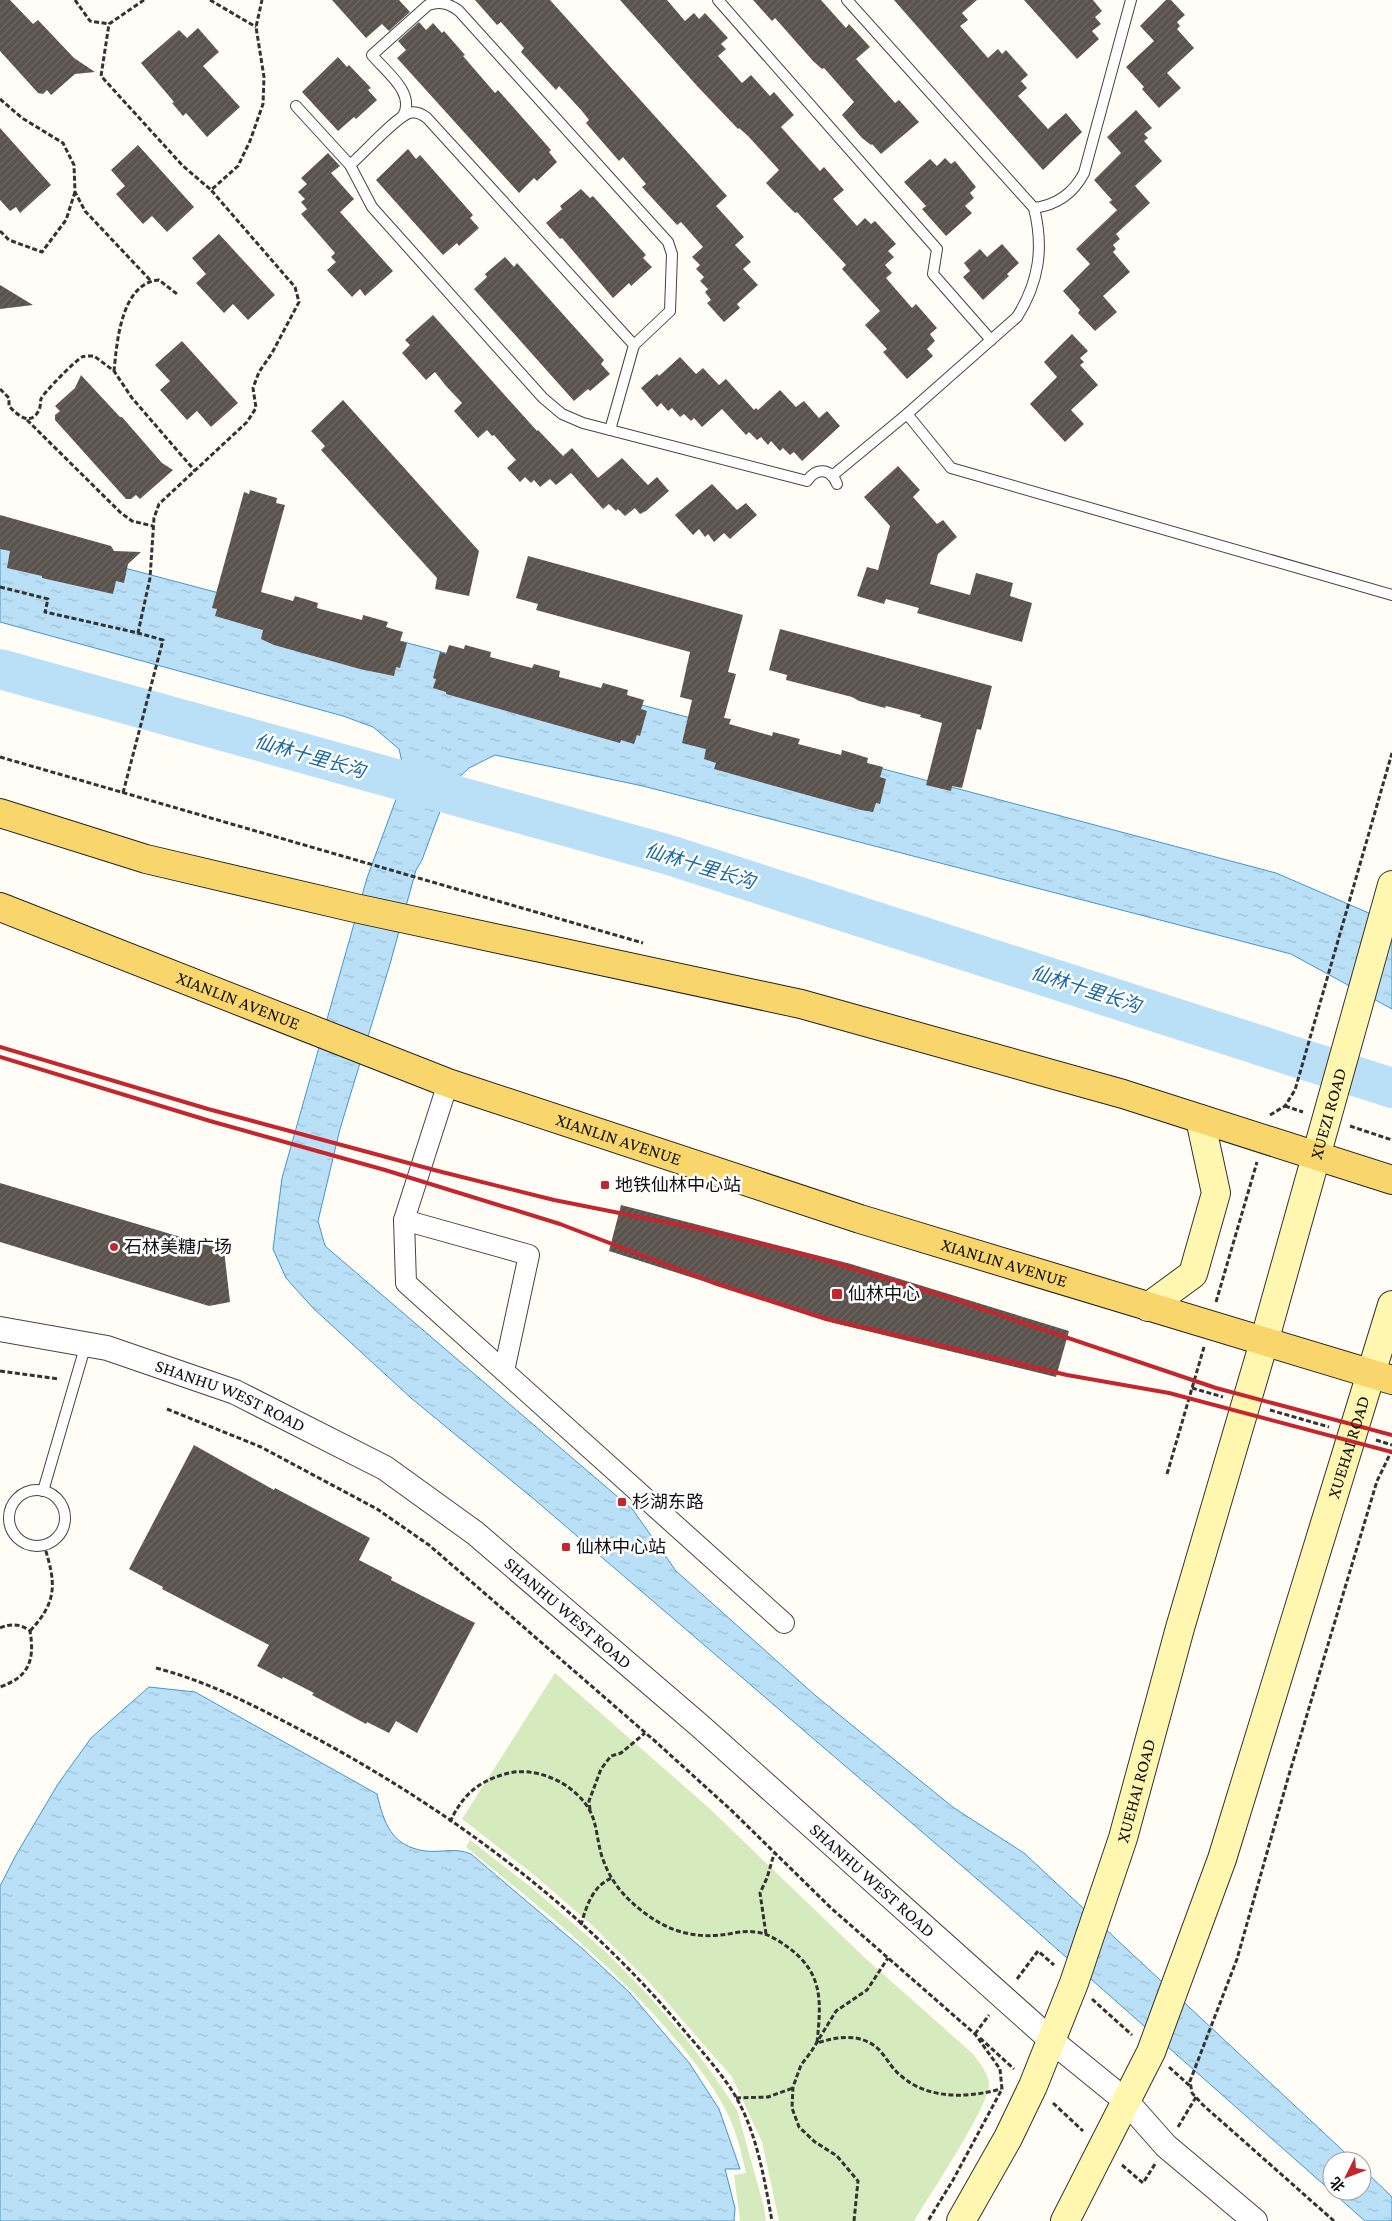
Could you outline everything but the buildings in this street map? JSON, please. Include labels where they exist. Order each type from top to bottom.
[{"type":"main road","points":[[0,813],[146,859],[355,908],[801,1004],[1123,1094],[1200,1119],[1267,1127],[1316,1156],[1392,1180]]},
{"type":"main road","name":"XUEZI ROAD","points":[[1264,1342],[1392,885]]},
{"type":"main road","name":"XIANLIN AVENUE","points":[[0,908],[448,1083],[860,1219],[1382,1378]]},
{"type":"main road","points":[[1148,1307],[1193,1274],[1216,1192],[1200,1119]]},
{"type":"main road","points":[[1382,1378],[1392,1305]]},
{"type":"main road","name":"XUEHAI ROAD","points":[[961,2221],[1008,2138],[1052,2041],[1123,1838],[1180,1628],[1264,1342]]},
{"type":"main road","name":"XUEHAI ROAD","points":[[1065,2221],[1152,2052],[1222,1860],[1353,1434],[1382,1378]]},
{"type":"street","points":[[448,1083],[404,1220],[406,1283],[784,1623]]},
{"type":"street","points":[[404,1220],[529,1255],[504,1371]]},
{"type":"street","name":"SHANHU WEST ROAD","points":[[0,1329],[107,1348],[235,1392],[393,1473],[475,1533],[699,1725],[1052,2041],[1127,2102]]},
{"type":"street","points":[[1127,2102],[1166,2146],[1255,2221]]},
{"type":"lane","points":[[718,0],[937,249],[933,274],[991,340]]},
{"type":"lane","points":[[296,106],[350,165],[372,207],[543,398],[562,414],[572,419],[610,430],[807,481],[816,471],[823,470],[834,480],[1017,317],[1034,285],[1040,248],[1039,228],[1034,208],[847,0]]},
{"type":"lane","points":[[1034,208],[1049,205],[1063,198],[1079,183],[1084,173],[1131,0]]},
{"type":"lane","points":[[403,116],[408,104],[406,94],[372,55],[428,5],[447,4],[459,11],[668,242],[672,254],[670,311],[634,345],[610,430]]},
{"type":"lane","points":[[350,165],[403,116],[414,112],[422,114],[634,345]]},
{"type":"lane","points":[[907,414],[951,468],[1392,595]]},
{"type":"lane","points":[[43,1491],[86,1344]]},
{"type":"lane","points":[[29,1491],[43,1491],[56,1498],[62,1506],[65,1515],[64,1525],[60,1534],[53,1541],[44,1545],[25,1544],[11,1531],[8,1521],[13,1502],[29,1491]]},
{"type":"path","points":[[75,0],[90,21],[109,24],[144,0]]},
{"type":"path","points":[[210,0],[256,27]]},
{"type":"path","points":[[211,190],[238,166],[263,104],[264,77],[256,27],[262,0]]},
{"type":"path","points":[[109,24],[100,76],[183,166],[211,190],[295,287],[299,302],[272,353],[259,372],[253,388],[256,408],[247,422],[159,504],[153,526],[150,578],[138,633]]},
{"type":"path","points":[[0,99],[22,118],[62,143],[74,165],[75,192],[66,220],[42,252],[10,240],[0,231]]},
{"type":"path","points":[[75,192],[85,212],[151,281]]},
{"type":"path","points":[[114,372],[115,350],[122,319],[132,298],[151,281],[159,280],[177,294]]},
{"type":"path","points":[[27,420],[36,414],[40,409],[41,398],[69,368],[83,356],[94,356],[114,372],[132,398],[195,471]]},
{"type":"path","points":[[0,389],[9,398],[9,406],[18,416],[27,420],[121,513],[132,521],[153,526]]},
{"type":"path","points":[[0,587],[48,599],[45,612],[163,640],[123,793]]},
{"type":"path","points":[[1295,1090],[1392,753]]},
{"type":"path","points":[[1167,1474],[1267,1127]]},
{"type":"path","points":[[0,1372],[60,1379]]},
{"type":"path","points":[[1192,1388],[1392,1445]]},
{"type":"path","points":[[167,1409],[261,1447],[377,1509],[429,1545],[730,1809],[831,1908],[975,2034],[1000,2069],[1002,2089],[953,2180],[928,2221]]},
{"type":"path","points":[[1334,2221],[1203,2105],[1192,2093],[1190,2081],[1237,1959],[1288,1778],[1374,1490],[1392,1450]]},
{"type":"path","points":[[0,1687],[15,1681],[27,1668],[32,1650],[30,1631],[45,1615],[52,1594],[52,1569],[44,1545]]},
{"type":"path","points":[[0,1628],[14,1624],[30,1631]]},
{"type":"path","points":[[156,1668],[187,1676],[233,1695],[318,1739],[413,1797],[530,1879],[619,1959],[669,2013],[736,2098],[752,2134],[772,2221]]},
{"type":"path","points":[[645,1733],[621,1753],[611,1756],[601,1769],[589,1801],[604,1862],[612,1878],[625,1897],[647,1915],[670,1929],[689,1934],[711,1936],[754,1932],[766,1934],[804,1960],[812,1971],[817,1984],[819,2001],[817,2043]]},
{"type":"path","points":[[450,1822],[459,1803],[476,1787],[493,1778],[511,1772],[538,1773],[557,1780],[579,1796],[590,1810]]},
{"type":"path","points":[[766,1934],[760,1893],[768,1878],[774,1853]]},
{"type":"path","points":[[581,1925],[595,1891],[606,1880],[612,1878]]},
{"type":"path","points":[[854,2221],[858,2181],[836,2156],[815,2142],[799,2127],[792,2108],[793,2087],[801,2065],[836,2011],[867,1990],[888,1958]]},
{"type":"path","points":[[817,2043],[840,2036],[857,2038],[875,2046],[900,2076],[924,2091],[946,2096],[987,2093],[1002,2089]]},
{"type":"path","points":[[736,2098],[768,2097],[793,2087]]},
{"type":"green space","points":[[555,1673],[709,1808],[865,1958],[973,2054],[983,2068],[989,2084],[987,2095],[980,2111],[914,2221],[779,2221],[762,2142],[732,2077],[651,1984],[593,1926],[533,1874],[462,1819]]},
{"type":"green space","points":[[470,1840],[532,1888],[607,1953],[650,1997],[687,2040],[737,2110],[764,2207],[766,2221],[740,2221],[734,2175],[746,2173],[737,2138],[718,2095],[692,2059],[648,2008],[599,1959],[547,1913],[466,1847]]},
{"type":"water","points":[[0,535],[1276,873],[1392,923],[1392,1009],[1291,954],[643,786],[495,755],[469,768],[449,787],[422,860],[416,870],[390,964],[340,1129],[318,1221],[325,1246],[633,1510],[676,1571],[816,1696],[954,1808],[1024,1853],[1343,2151],[1322,2151],[1322,2183],[998,1897],[535,1500],[411,1398],[313,1308],[286,1278],[273,1249],[282,1178],[367,878],[405,775],[399,749],[373,727],[343,716],[0,622]]},
{"type":"water","points":[[149,1687],[195,1692],[377,1794],[386,1823],[404,1844],[425,1851],[459,1851],[471,1854],[584,1950],[629,1992],[690,2064],[719,2109],[740,2169],[725,2169],[735,2208],[734,2221],[0,2221],[0,1886],[58,1784],[91,1738]]},
{"type":"water","points":[[1372,2178],[1392,2197],[1392,2221],[1365,2221],[1342,2201],[1372,2201]]},
{"type":"waterway","name":"仙林十里长沟","points":[[0,669],[666,854],[1392,1088]]},
{"type":"railway","points":[[0,1047],[208,1109],[438,1171],[554,1200],[700,1229],[818,1258],[953,1299],[1216,1388],[1392,1435]]},
{"type":"railway","points":[[0,1057],[210,1121],[385,1170],[560,1224],[714,1283],[826,1319],[1067,1375],[1169,1393],[1392,1452]]},
{"type":"place","name":"地铁仙林中心站","points":[[605,1185]]},
{"type":"place","name":"石林美糖广场","points":[[114,1247]]},
{"type":"place","name":"仙林中心","points":[[837,1294]]},
{"type":"place","name":"杉湖东路","points":[[622,1502]]},
{"type":"place","name":"仙林中心站","points":[[566,1547]]}]
